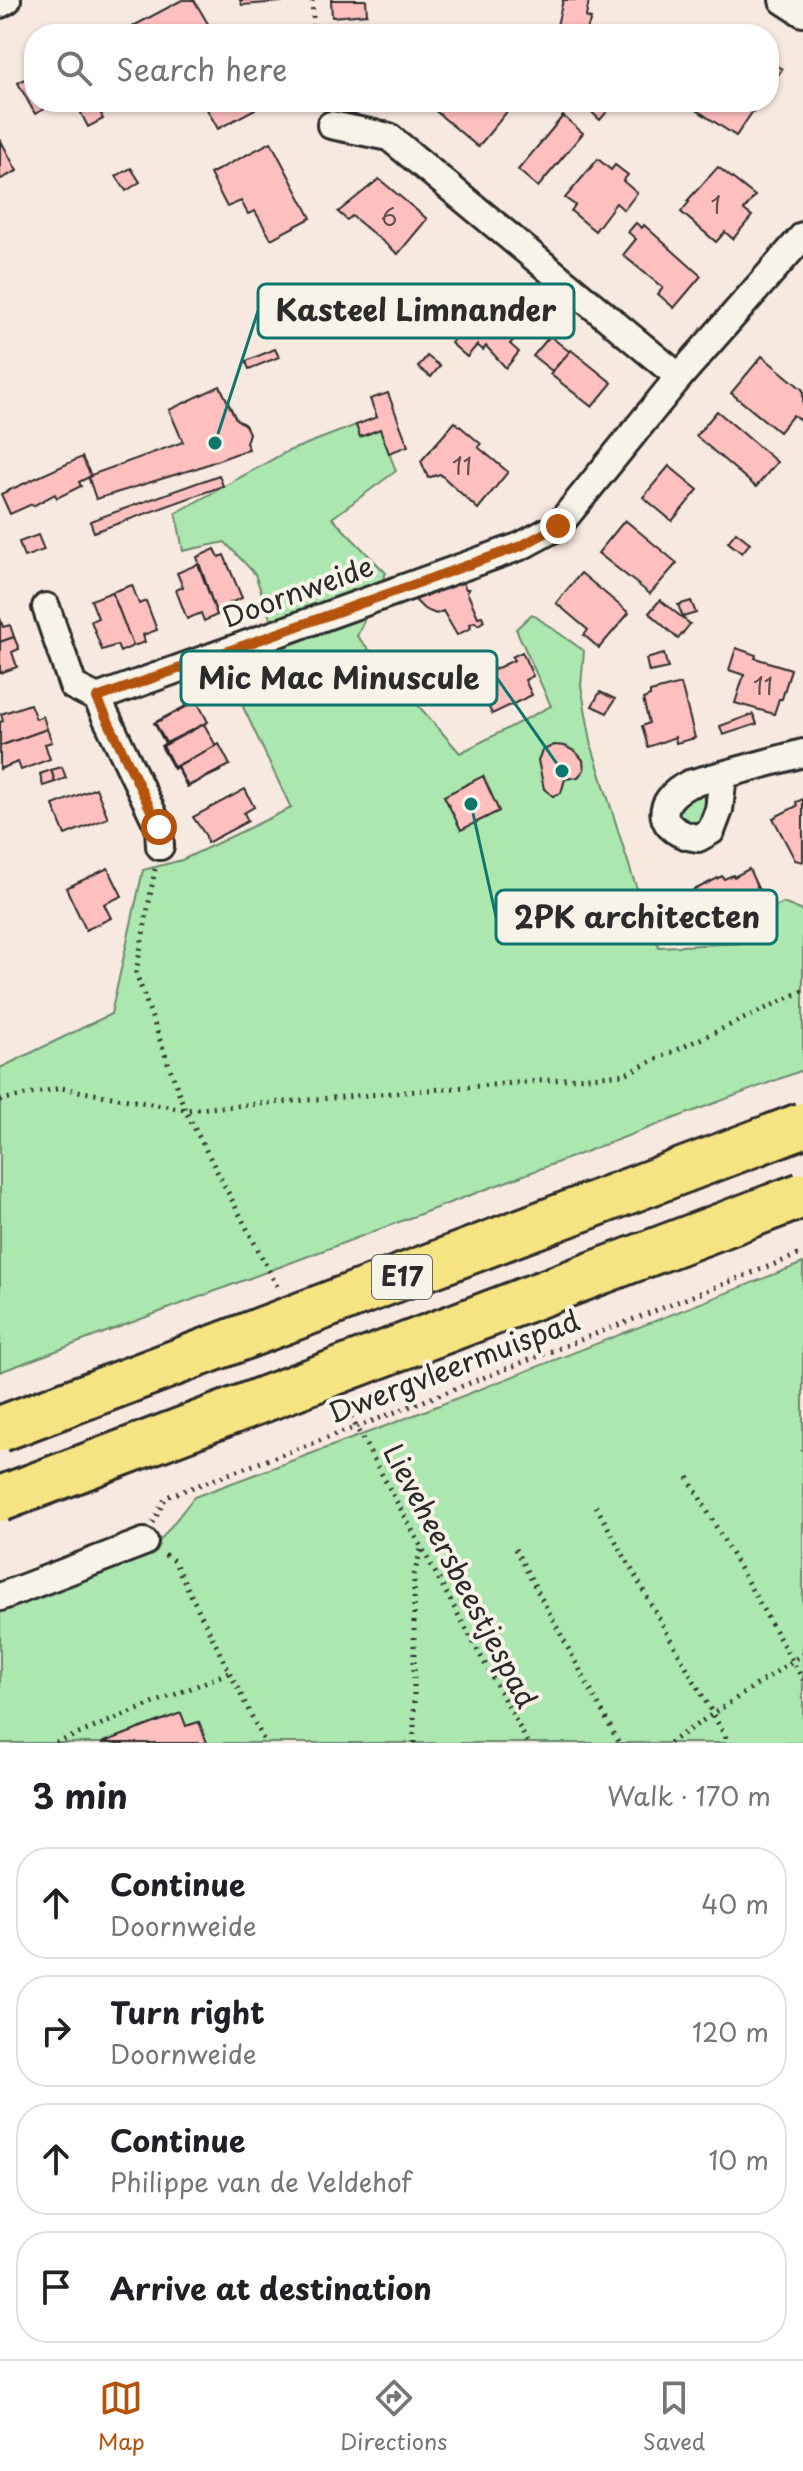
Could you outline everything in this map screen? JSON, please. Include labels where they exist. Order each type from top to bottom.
[{"type":"highway","name":"E17","points":[[0,1429],[803,1125]]},
{"type":"highway","name":"E17","points":[[0,1499],[803,1195]]},
{"type":"street","points":[[0,4],[7,0]]},
{"type":"street","points":[[783,0],[803,13]]},
{"type":"street","points":[[331,125],[389,137],[679,377]]},
{"type":"street","name":"Doornweide","points":[[97,698],[521,546],[558,526],[679,377],[803,236]]},
{"type":"street","points":[[46,607],[73,686],[97,698],[159,827],[160,846]]},
{"type":"street","points":[[723,775],[803,753]]},
{"type":"street","points":[[0,1597],[144,1542]]},
{"type":"path","points":[[312,0],[313,24]]},
{"type":"path","points":[[160,846],[136,973],[185,1110],[265,1264]]},
{"type":"path","points":[[0,1100],[61,1088],[185,1110],[625,1074],[803,991]]},
{"type":"path","name":"Dwergvleermuispad","points":[[144,1542],[166,1497],[357,1427],[803,1253]]},
{"type":"path","name":"Lieveheersbeestjespad","points":[[357,1427],[528,1743]]},
{"type":"path","points":[[688,1477],[803,1680]]},
{"type":"path","points":[[596,1506],[729,1743]]},
{"type":"path","points":[[144,1542],[174,1561],[265,1743]]},
{"type":"path","points":[[414,1743],[414,1575],[421,1547]]},
{"type":"path","points":[[515,1549],[619,1743]]},
{"type":"path","points":[[669,1743],[803,1654]]},
{"type":"path","points":[[56,1743],[228,1673]]},
{"type":"green space","points":[[356,425],[361,437],[380,429],[396,471],[332,518],[386,573],[357,636],[460,753],[551,706],[516,629],[532,614],[584,651],[581,686],[592,747],[632,875],[659,947],[743,943],[772,909],[783,903],[803,911],[803,1070],[0,1372],[0,1068],[111,1014],[143,870],[182,860],[291,808],[226,671],[240,661],[303,637],[274,630],[255,574],[225,542],[183,551],[176,513],[286,452]]},
{"type":"green space","points":[[694,794],[705,798],[709,809],[705,820],[694,824],[683,820],[679,809],[683,798]]},
{"type":"green space","points":[[803,1263],[803,1743],[207,1743],[199,1722],[186,1726],[181,1713],[102,1743],[0,1743],[0,1609],[150,1553],[194,1497],[391,1424]]},
{"type":"building","points":[[182,0],[194,0],[208,24],[137,24]]},
{"type":"building","points":[[240,0],[293,0],[293,1],[242,5]]},
{"type":"building","points":[[331,0],[366,0],[367,14],[332,17]]},
{"type":"building","points":[[563,0],[589,0],[586,17],[591,19],[589,24],[557,24]]},
{"type":"building","points":[[24,80],[24,94],[18,83]]},
{"type":"building","points":[[80,112],[105,112],[101,114],[103,119],[88,127]]},
{"type":"building","points":[[209,112],[250,112],[218,129]]},
{"type":"building","points":[[437,112],[507,112],[478,147]]},
{"type":"building","points":[[592,112],[607,112],[600,120]]},
{"type":"building","points":[[700,112],[752,112],[736,136]]},
{"type":"building","points":[[563,116],[583,133],[538,187],[518,170]]},
{"type":"building","points":[[0,139],[17,171],[1,179],[0,179]]},
{"type":"building","points":[[271,142],[311,218],[271,239],[255,211],[248,214],[241,201],[227,207],[210,174]]},
{"type":"building","points":[[598,159],[611,170],[615,165],[628,175],[623,181],[637,193],[624,210],[616,203],[595,231],[571,211],[575,205],[565,198]]},
{"type":"building","points":[[718,167],[755,196],[744,210],[752,216],[733,239],[725,232],[716,242],[681,212]]},
{"type":"building","points":[[131,168],[140,182],[126,191],[116,176]]},
{"type":"building","points":[[379,179],[427,219],[398,254],[352,216],[347,220],[338,212]]},
{"type":"building","points":[[636,223],[642,228],[644,225],[701,276],[674,308],[658,294],[663,288],[623,255],[636,239],[628,232]]},
{"type":"building","points":[[507,290],[528,309],[519,321],[510,315],[504,323],[510,328],[513,324],[521,331],[510,344],[519,352],[506,368],[486,346],[483,350],[477,345],[467,357],[451,343],[485,299],[494,306]]},
{"type":"building","points":[[550,336],[570,352],[552,371],[533,356]]},
{"type":"building","points":[[275,349],[279,357],[249,369],[246,361]]},
{"type":"building","points":[[571,350],[612,383],[592,407],[550,374]]},
{"type":"building","points":[[427,356],[440,366],[431,377],[418,367]]},
{"type":"building","points":[[762,356],[803,390],[803,422],[793,415],[779,432],[731,393]]},
{"type":"building","points":[[220,386],[236,419],[245,425],[249,433],[246,443],[249,449],[96,499],[88,476],[183,442],[169,410]]},
{"type":"building","points":[[388,393],[408,446],[389,453],[380,429],[360,437],[356,425],[377,417],[370,399]]},
{"type":"building","points":[[717,411],[777,462],[756,487],[696,436]]},
{"type":"building","points":[[455,422],[481,444],[478,447],[508,472],[478,509],[440,474],[428,478],[421,461]]},
{"type":"building","points":[[82,457],[91,476],[79,482],[81,486],[10,514],[1,494]]},
{"type":"building","points":[[669,466],[698,490],[672,521],[643,497]]},
{"type":"building","points":[[219,475],[223,486],[94,532],[90,521]]},
{"type":"building","points":[[625,520],[677,563],[650,594],[598,553]]},
{"type":"building","points":[[736,532],[750,543],[742,553],[728,542]]},
{"type":"building","points":[[38,535],[44,550],[24,557],[19,542]]},
{"type":"building","points":[[215,549],[219,557],[224,555],[242,598],[227,604],[229,610],[217,615],[197,557]]},
{"type":"building","points":[[198,564],[217,615],[204,621],[201,613],[187,619],[176,590],[183,587],[177,573]]},
{"type":"building","points":[[581,573],[629,613],[599,648],[584,635],[588,630],[556,603]]},
{"type":"building","points":[[462,581],[469,589],[467,592],[478,617],[482,616],[484,621],[478,625],[475,622],[470,624],[471,628],[457,635],[443,611],[436,614],[424,609],[415,600]]},
{"type":"building","points":[[132,585],[139,604],[146,601],[157,630],[143,635],[145,642],[133,646],[112,592]]},
{"type":"building","points":[[112,592],[133,646],[120,652],[117,645],[102,650],[91,621],[98,618],[91,600]]},
{"type":"building","points":[[660,600],[690,624],[678,639],[649,613]]},
{"type":"building","points":[[691,601],[696,613],[683,617],[678,605]]},
{"type":"building","points":[[0,618],[3,627],[10,625],[14,637],[0,642]]},
{"type":"building","points":[[14,637],[19,649],[12,652],[17,667],[0,673],[0,642]]},
{"type":"building","points":[[736,648],[756,655],[755,658],[791,669],[774,714],[735,703],[744,675],[729,670]]},
{"type":"building","points":[[522,652],[533,676],[525,680],[532,695],[492,714],[475,679],[514,660],[512,657]]},
{"type":"building","points":[[664,654],[668,668],[649,672],[646,659]]},
{"type":"building","points":[[681,684],[695,738],[676,743],[675,737],[648,747],[642,726],[649,723],[643,699],[650,696],[650,692]]},
{"type":"building","points":[[600,692],[615,699],[607,713],[592,706]]},
{"type":"building","points":[[197,701],[208,722],[166,743],[155,723]]},
{"type":"building","points":[[30,704],[36,719],[43,716],[47,729],[0,746],[1,714]]},
{"type":"building","points":[[188,705],[155,723],[166,743],[163,746],[174,767],[177,766],[188,786],[222,770],[187,787],[177,767],[174,769],[161,746],[165,743],[154,723]]},
{"type":"building","points":[[753,714],[757,724],[723,735],[720,726]]},
{"type":"building","points":[[204,724],[216,746],[174,767],[163,746]]},
{"type":"building","points":[[47,729],[52,742],[45,744],[50,759],[21,770],[18,762],[0,769],[0,746]]},
{"type":"building","points":[[219,744],[230,765],[188,786],[177,766]]},
{"type":"building","points":[[554,745],[576,752],[583,760],[584,770],[578,777],[565,779],[561,793],[553,796],[544,789],[538,760],[542,751]]},
{"type":"building","points":[[62,767],[66,778],[55,782],[51,770]]},
{"type":"building","points":[[51,770],[55,782],[43,786],[40,774]]},
{"type":"building","points":[[483,776],[499,811],[461,830],[444,796]]},
{"type":"building","points":[[96,788],[108,818],[65,835],[53,805]]},
{"type":"building","points":[[245,789],[254,807],[244,813],[248,821],[207,843],[206,836],[193,817]]},
{"type":"building","points":[[803,799],[802,862],[795,860],[773,818],[797,806],[796,802]]},
{"type":"building","points":[[108,868],[122,896],[104,904],[111,918],[86,930],[66,888]]},
{"type":"building","points":[[749,869],[761,895],[740,906],[739,913],[731,916],[731,927],[726,930],[719,923],[707,928],[698,908],[694,910],[686,894],[722,876],[724,879],[734,877]]},
{"type":"building","points":[[181,1713],[186,1726],[199,1722],[207,1743],[102,1743]]},
{"type":"place","name":"Kasteel Limnander","points":[[215,443]]},
{"type":"place","name":"Mic Mac Minuscule","points":[[562,771]]},
{"type":"place","name":"2PK architecten","points":[[471,804]]},
{"type":"route","points":[[159,827],[97,698],[521,546],[558,526]]}]
